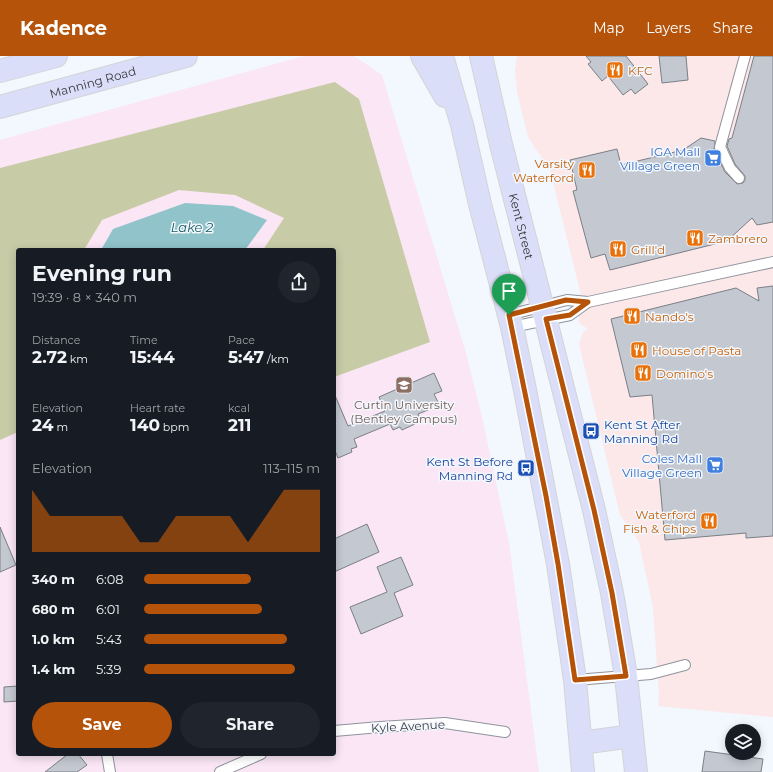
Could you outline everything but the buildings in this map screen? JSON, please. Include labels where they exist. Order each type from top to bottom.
[{"type":"main road","points":[[0,72],[56,56]]},
{"type":"main road","name":"Manning Road","points":[[0,107],[186,56]]},
{"type":"main road","points":[[422,56],[462,125]]},
{"type":"main road","points":[[442,56],[462,125],[480,204],[510,321],[546,496],[558,564],[575,680],[583,772]]},
{"type":"main road","name":"Kent Street","points":[[481,56],[503,151],[545,313],[612,593],[626,676],[636,772]]},
{"type":"main road","points":[[581,743],[632,736]]},
{"type":"lane","points":[[739,178],[730,168],[720,147],[745,56]]},
{"type":"lane","points":[[545,313],[566,300],[588,302],[773,262]]},
{"type":"lane","points":[[510,321],[545,313],[570,315],[588,302]]},
{"type":"lane","points":[[575,680],[651,674],[685,665]]},
{"type":"lane","name":"Kyle Avenue","points":[[336,731],[446,723],[505,732]]},
{"type":"lane","points":[[107,756],[110,772]]},
{"type":"lane","points":[[220,772],[256,756]]},
{"type":"shaded area","name":"Curtin University (Bentley Campus)","points":[[304,56],[354,56],[382,75],[466,353],[482,417],[509,543],[539,772],[0,772],[0,140]]},
{"type":"shaded area","points":[[517,56],[773,56],[773,717],[658,706],[659,694],[653,608],[639,542],[620,515],[579,344],[583,333],[588,329],[579,323],[580,291],[548,162],[545,163],[528,137],[517,92],[515,71]]},
{"type":"green space","points":[[335,82],[359,99],[430,342],[336,376],[336,248],[264,248],[284,218],[235,195],[179,190],[102,220],[85,248],[16,248],[16,433],[0,440],[0,168]]},
{"type":"water","name":"Lake 2","points":[[185,203],[233,206],[267,220],[246,248],[102,248],[113,229]]},
{"type":"place","name":"KFC","points":[[615,70]]},
{"type":"place","name":"IGA Mall Village Green","points":[[713,158]]},
{"type":"place","name":"Varsity Waterford","points":[[587,170]]},
{"type":"place","name":"Zambrero","points":[[695,238]]},
{"type":"place","name":"Grill'd","points":[[618,249]]},
{"type":"place","name":"Nando's","points":[[632,316]]},
{"type":"place","name":"House of Pasta","points":[[639,350]]},
{"type":"place","name":"Domino's","points":[[643,373]]},
{"type":"place","name":"Curtin University (Bentley Campus)","points":[[404,385]]},
{"type":"place","name":"Kent St After Manning Rd","points":[[591,431]]},
{"type":"place","name":"Coles Mall Village Green","points":[[715,465]]},
{"type":"place","name":"Kent St Before Manning Rd","points":[[526,468]]},
{"type":"place","name":"Waterford Fish & Chips","points":[[709,521]]},
{"type":"route","points":[[566,300],[588,302],[570,315],[546,319],[594,510],[612,593],[626,676],[575,680],[558,564],[546,496],[509,315],[566,300]]}]
